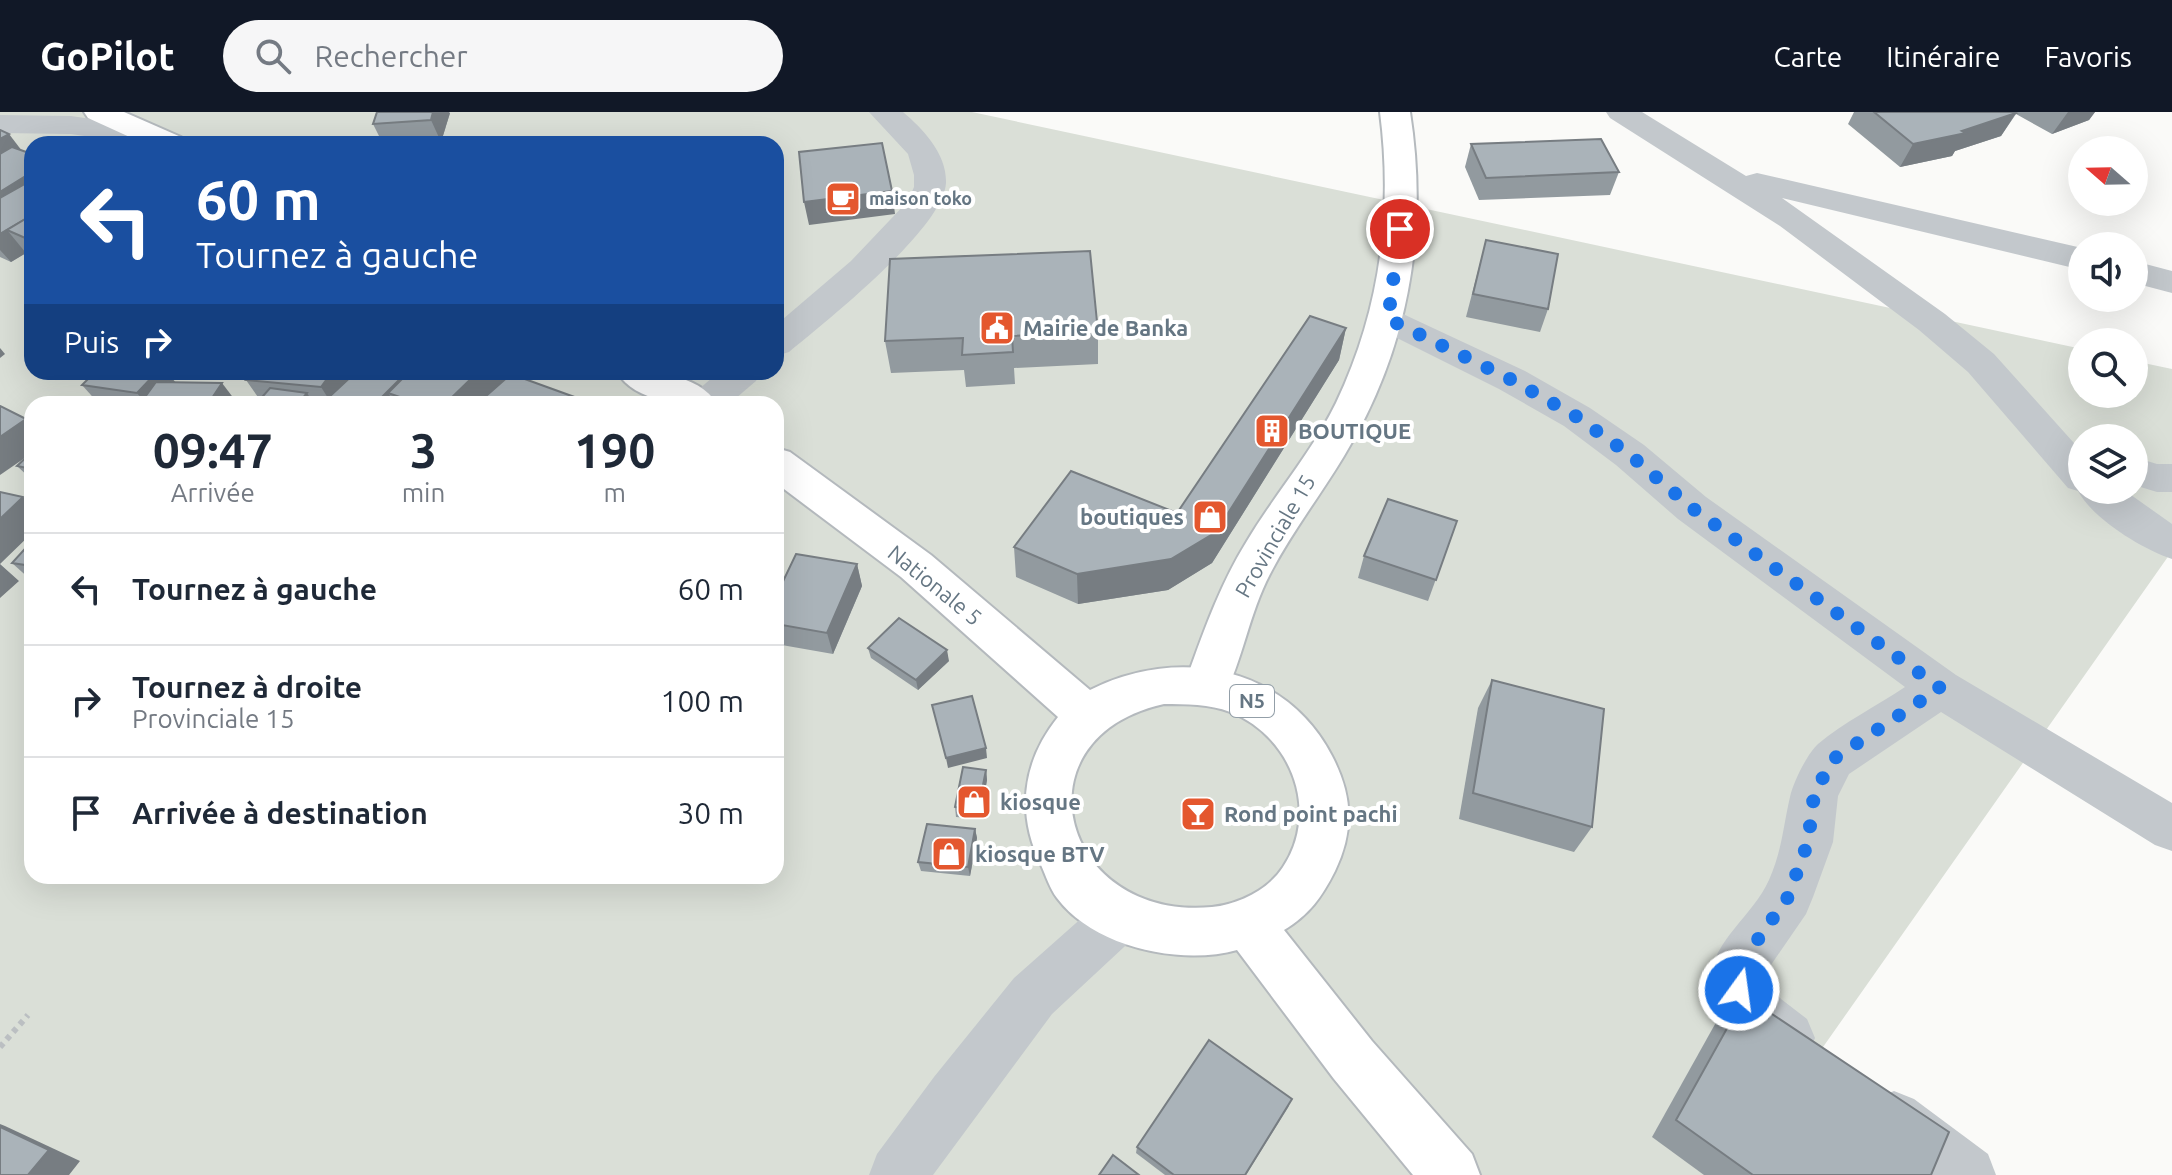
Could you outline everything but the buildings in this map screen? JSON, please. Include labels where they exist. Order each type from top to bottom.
[{"type":"main road","points":[[99,112],[152,136]]},
{"type":"main road","name":"Provinciale 15","points":[[1207,686],[1227,623],[1250,572],[1355,403],[1388,319],[1400,229],[1403,167],[1397,113]]},
{"type":"main road","points":[[651,380],[682,396]]},
{"type":"main road","name":"Nationale 5","points":[[784,468],[916,566],[1088,715]]},
{"type":"main road","name":"N5","points":[[1164,685],[1207,686],[1252,701],[1291,729],[1317,768],[1327,812],[1318,858],[1291,897],[1248,924],[1206,934],[1161,931],[1120,917],[1077,885],[1052,842],[1046,794],[1059,751],[1088,715],[1123,695],[1150,688],[1164,685]]},
{"type":"main road","points":[[1248,924],[1353,1060],[1451,1175]]},
{"type":"street","points":[[784,337],[916,217],[930,189],[929,163],[907,129],[884,112]]},
{"type":"street","points":[[1621,112],[1792,219],[1932,322],[1981,363],[2066,448]]},
{"type":"street","points":[[0,124],[71,125],[137,136]]},
{"type":"street","points":[[1724,175],[2068,256]]},
{"type":"street","points":[[2148,276],[2172,282]]},
{"type":"street","points":[[1388,319],[1512,380],[1577,417],[1630,455],[1692,508],[1940,688],[2172,829]]},
{"type":"street","points":[[714,396],[734,380]]},
{"type":"street","points":[[2148,475],[2172,478]]},
{"type":"street","points":[[2114,504],[2139,524],[2172,543]]},
{"type":"street","points":[[1940,688],[1832,760],[1814,795],[1808,842],[1788,897],[1737,969],[1739,990],[1762,1018],[1967,1175]]},
{"type":"street","points":[[898,1175],[1033,996],[1120,917]]},
{"type":"path","points":[[0,1047],[28,1015]]},
{"type":"shaded area","points":[[0,112],[972,112],[2068,346],[2068,408],[2148,408],[2148,364],[2172,369],[2172,551],[1733,1175],[0,1175]]},
{"type":"place","name":"maison toko","points":[[843,199]]},
{"type":"place","name":"Mairie de Banka","points":[[997,328]]},
{"type":"place","name":"BOUTIQUE","points":[[1272,431]]},
{"type":"place","name":"boutiques","points":[[1210,517]]},
{"type":"place","name":"kiosque","points":[[974,802]]},
{"type":"place","name":"Rond point pachi","points":[[1198,814]]},
{"type":"place","name":"kiosque BTV","points":[[949,854]]},
{"type":"route","points":[[1400,229],[1388,319],[1512,380],[1577,417],[1630,455],[1692,508],[1940,688],[1880,725],[1832,760],[1814,795],[1808,842],[1788,897],[1737,969],[1739,990]]}]
